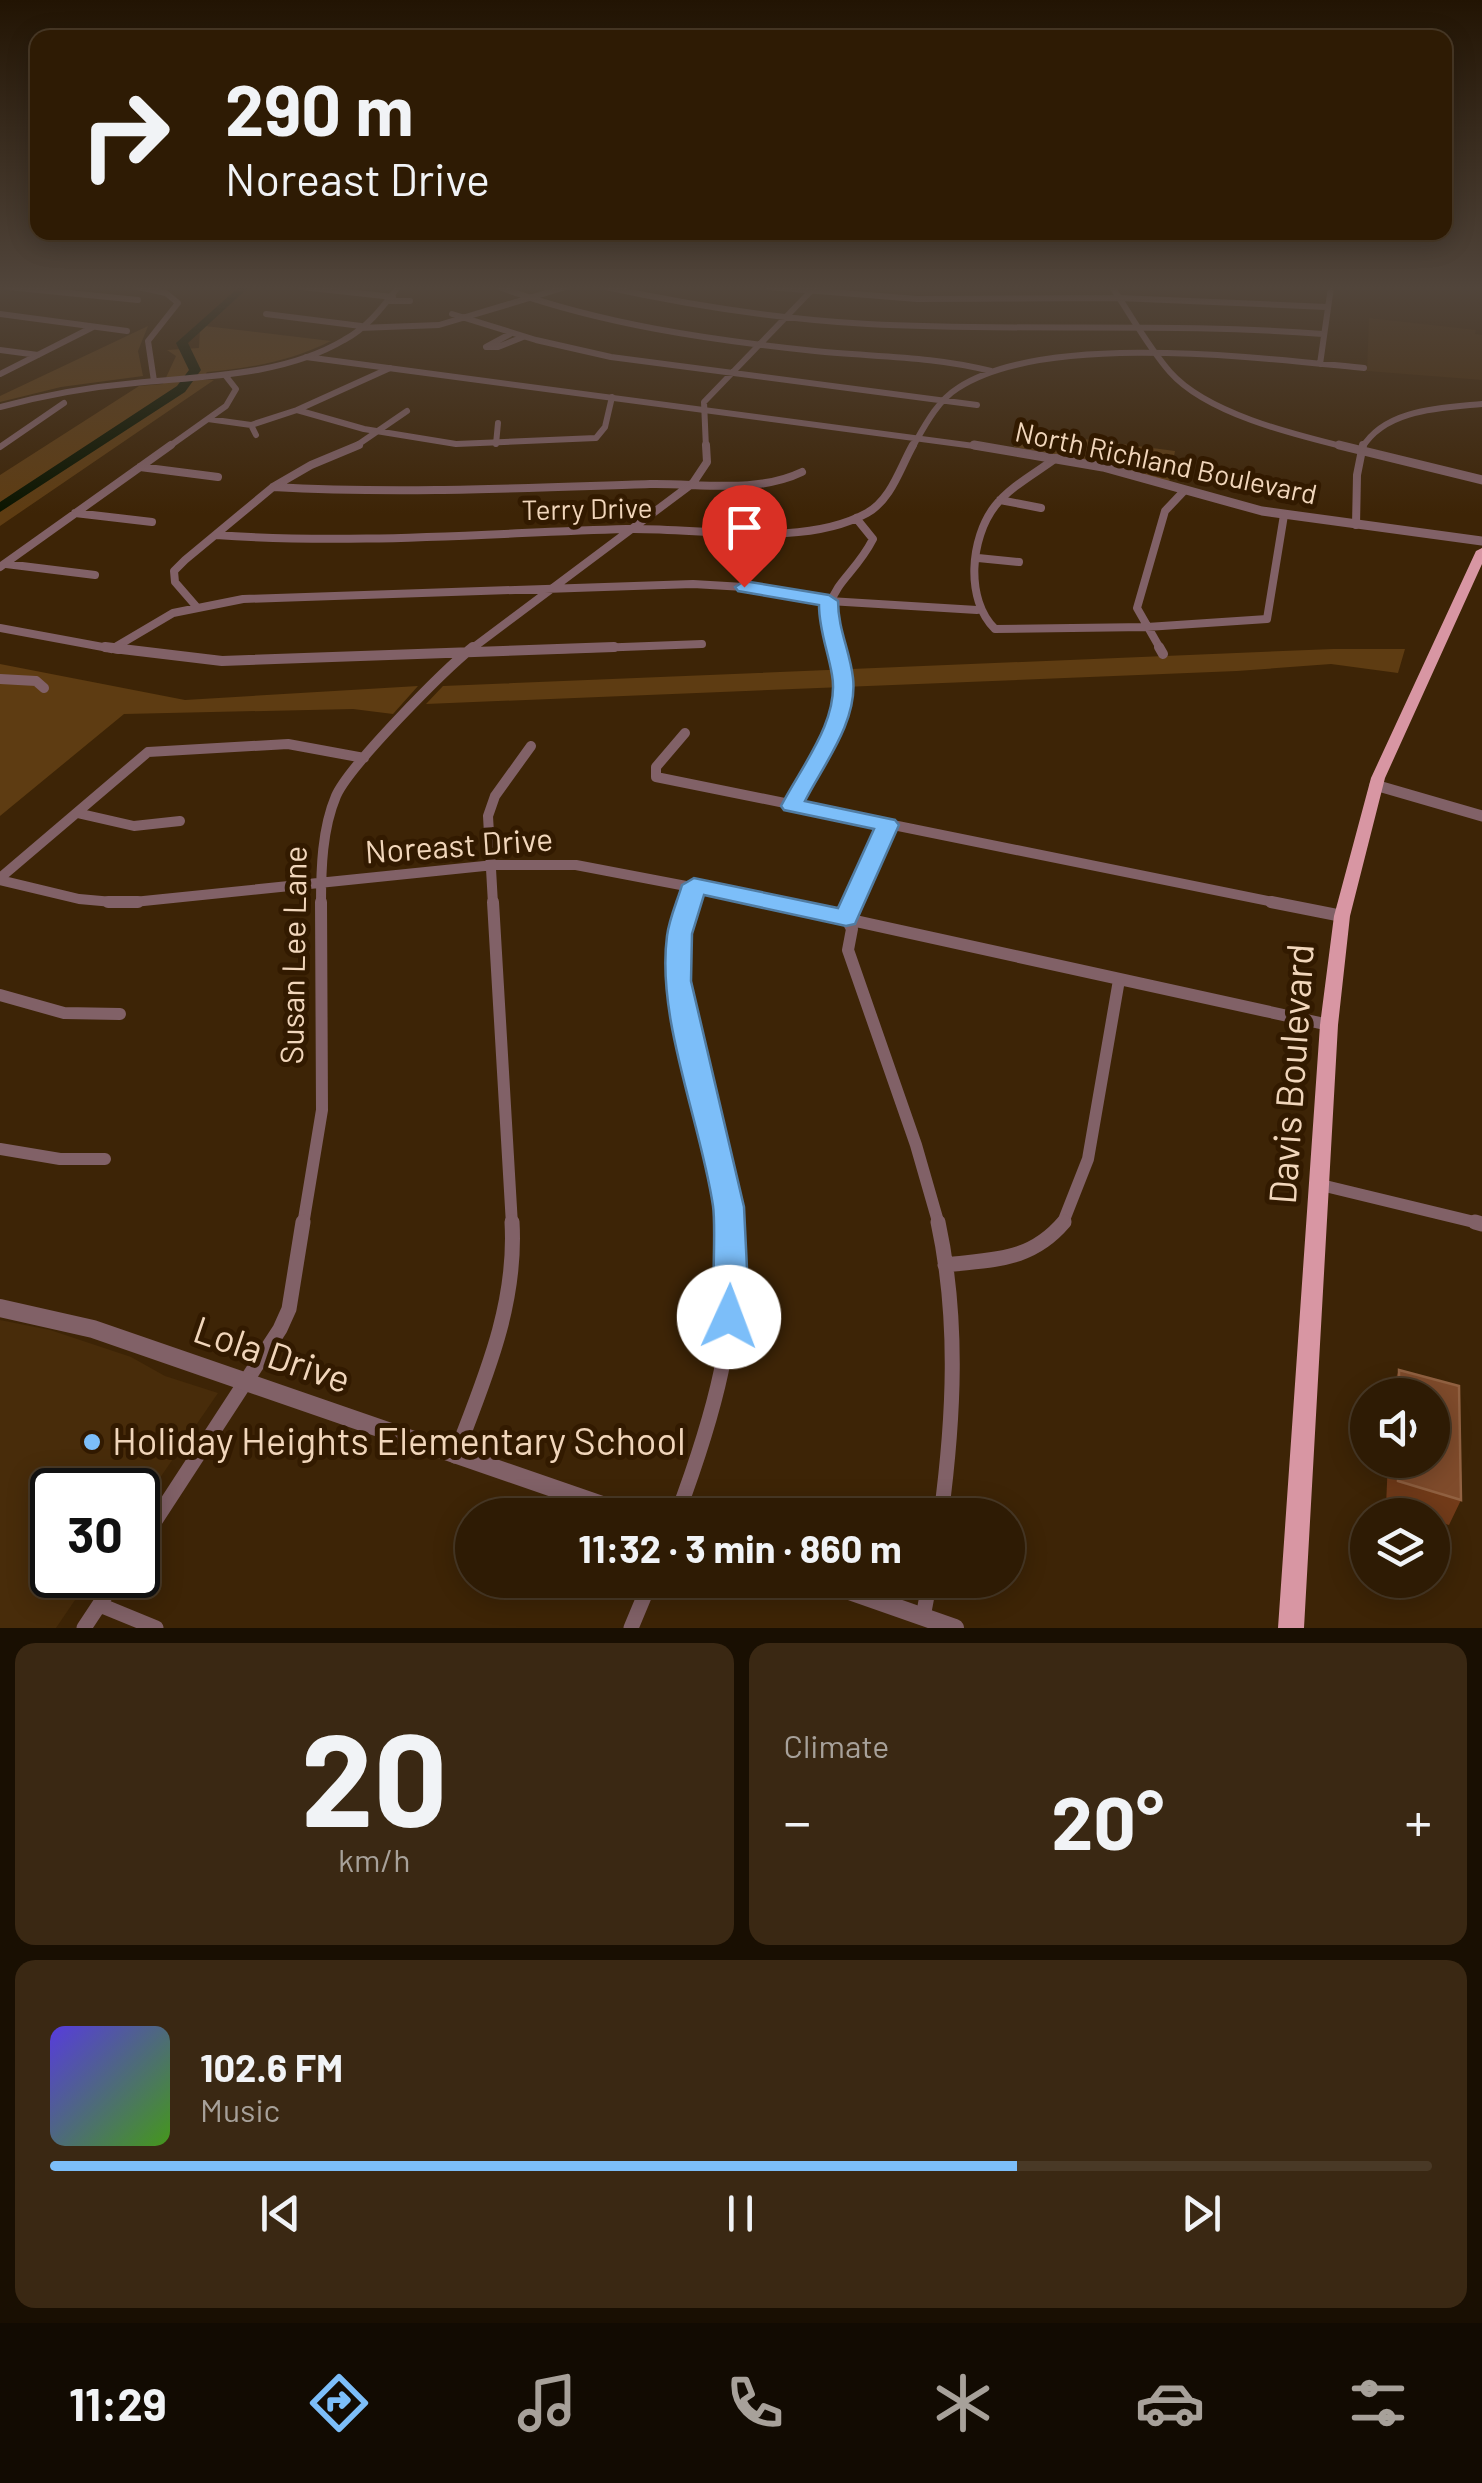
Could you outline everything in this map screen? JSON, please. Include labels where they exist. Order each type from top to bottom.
[{"type":"main road","name":"Davis Boulevard","points":[[1292,1628],[1329,1026],[1342,916],[1375,785],[1477,571],[1482,552]]},
{"type":"street","points":[[151,363],[154,381]]},
{"type":"street","points":[[0,407],[65,392],[225,375],[279,363]]},
{"type":"street","name":"North Richland Boulevard","points":[[352,363],[1056,458],[1284,515],[1482,541]]},
{"type":"street","points":[[650,363],[977,405]]},
{"type":"street","points":[[693,482],[707,462],[702,409],[706,397],[740,363]]},
{"type":"street","points":[[961,363],[991,371]]},
{"type":"street","points":[[792,806],[842,710],[843,678],[828,626],[829,601],[871,545],[872,533],[856,518],[889,497],[900,468],[956,387],[991,371],[1050,363]]},
{"type":"street","points":[[1163,363],[1190,390],[1277,430],[1482,480]]},
{"type":"street","points":[[1311,363],[1364,368]]},
{"type":"street","points":[[208,418],[251,426],[390,368]]},
{"type":"street","points":[[2,565],[208,418],[235,394],[235,385],[225,375]]},
{"type":"street","points":[[297,410],[381,432],[456,444],[496,444],[596,438],[605,428],[612,398]]},
{"type":"street","points":[[0,446],[64,403]]},
{"type":"street","points":[[1356,524],[1361,451],[1374,430],[1440,408],[1482,404]]},
{"type":"street","points":[[195,604],[175,582],[174,572],[273,487],[381,432],[406,410]]},
{"type":"street","points":[[496,444],[498,424]]},
{"type":"street","points":[[251,426],[256,434]]},
{"type":"street","points":[[0,434],[16,435]]},
{"type":"street","points":[[1056,458],[1000,500],[985,523],[974,580],[977,610],[995,629],[1146,627],[1267,619],[1284,515]]},
{"type":"street","points":[[139,467],[218,477]]},
{"type":"street","points":[[273,487],[366,492],[768,482],[802,472]]},
{"type":"street","name":"Susan Lee Lane","points":[[160,1514],[289,1309],[322,1110],[321,884],[330,811],[337,793],[364,758],[468,652],[693,482]]},
{"type":"street","points":[[1163,654],[1137,608],[1165,511],[1183,492]]},
{"type":"street","points":[[1000,500],[1041,508]]},
{"type":"street","points":[[74,513],[152,522]]},
{"type":"street","name":"Terry Drive","points":[[216,535],[292,540],[634,529],[777,530],[856,518]]},
{"type":"street","points":[[978,558],[1019,562]]},
{"type":"street","points":[[2,565],[95,575]]},
{"type":"street","points":[[112,649],[157,618],[195,604],[243,599],[723,585],[829,601],[977,610]]},
{"type":"street","points":[[0,628],[180,660],[222,662],[702,644]]},
{"type":"street","points":[[0,679],[36,681],[44,688]]},
{"type":"street","points":[[686,733],[656,766],[656,778],[1342,916]]},
{"type":"street","points":[[0,879],[140,756],[154,750],[288,744],[364,758]]},
{"type":"street","points":[[455,1456],[489,1376],[513,1268],[512,1156],[490,807],[531,746]]},
{"type":"street","points":[[1375,785],[1482,816]]},
{"type":"street","points":[[77,813],[134,826],[180,821]]},
{"type":"street","points":[[887,825],[846,918],[852,929],[848,950],[937,1213],[950,1291],[951,1446],[944,1498]]},
{"type":"street","name":"Noreast Drive","points":[[0,879],[79,898],[124,903],[494,865],[576,866],[694,885],[1329,1026]]},
{"type":"street","points":[[683,1498],[723,1373],[732,1289],[728,1207],[678,981],[680,934],[694,885]]},
{"type":"street","points":[[945,1264],[1026,1253],[1062,1229],[1084,1181],[1119,980]]},
{"type":"street","points":[[0,995],[64,1014],[120,1014]]},
{"type":"street","points":[[0,1149],[60,1159],[106,1159]]},
{"type":"street","points":[[1321,1185],[1482,1224]]},
{"type":"street","name":"Lola Drive","points":[[0,1308],[93,1330],[580,1498]]},
{"type":"street","points":[[84,1628],[105,1598]]},
{"type":"street","points":[[632,1628],[644,1598]]},
{"type":"street","points":[[870,1598],[956,1628]]},
{"type":"street","points":[[924,1617],[927,1598]]},
{"type":"street","points":[[100,1605],[156,1628]]},
{"type":"shaded area","points":[[70,363],[140,363],[143,376],[61,387],[0,402],[0,396]]},
{"type":"shaded area","points":[[173,363],[265,363],[207,372],[201,380],[214,380],[0,526],[0,475],[139,386],[163,384]]},
{"type":"shaded area","points":[[1367,363],[1482,363],[1482,380],[1367,371]]},
{"type":"shaded area","points":[[1023,431],[1175,451],[1169,482],[1096,462],[1014,447]]},
{"type":"shaded area","points":[[1405,649],[1398,673],[1331,664],[426,704],[443,686]]},
{"type":"shaded area","points":[[0,664],[185,700],[418,686],[393,714],[353,709],[124,714],[0,816]]},
{"type":"shaded area","name":"Holiday Heights Elementary School","points":[[0,1320],[50,1330],[131,1357],[165,1376],[218,1393],[160,1478],[160,1468],[30,1468],[30,1598],[76,1598],[56,1628],[0,1628]]},
{"type":"building","points":[[1399,1370],[1429,1378],[1399,1378]]},
{"type":"building","points":[[1450,1384],[1459,1386],[1461,1500],[1398,1481],[1450,1478]]},
{"type":"waterway","points":[[0,508],[181,389],[195,370],[192,363]]},
{"type":"place","name":"Holiday Heights Elementary School","points":[[92,1442]]},
{"type":"route","points":[[729,1317],[732,1289],[728,1207],[678,981],[677,951],[694,885],[846,918],[887,825],[792,806],[842,710],[843,678],[828,626],[829,601],[744,587]]}]
